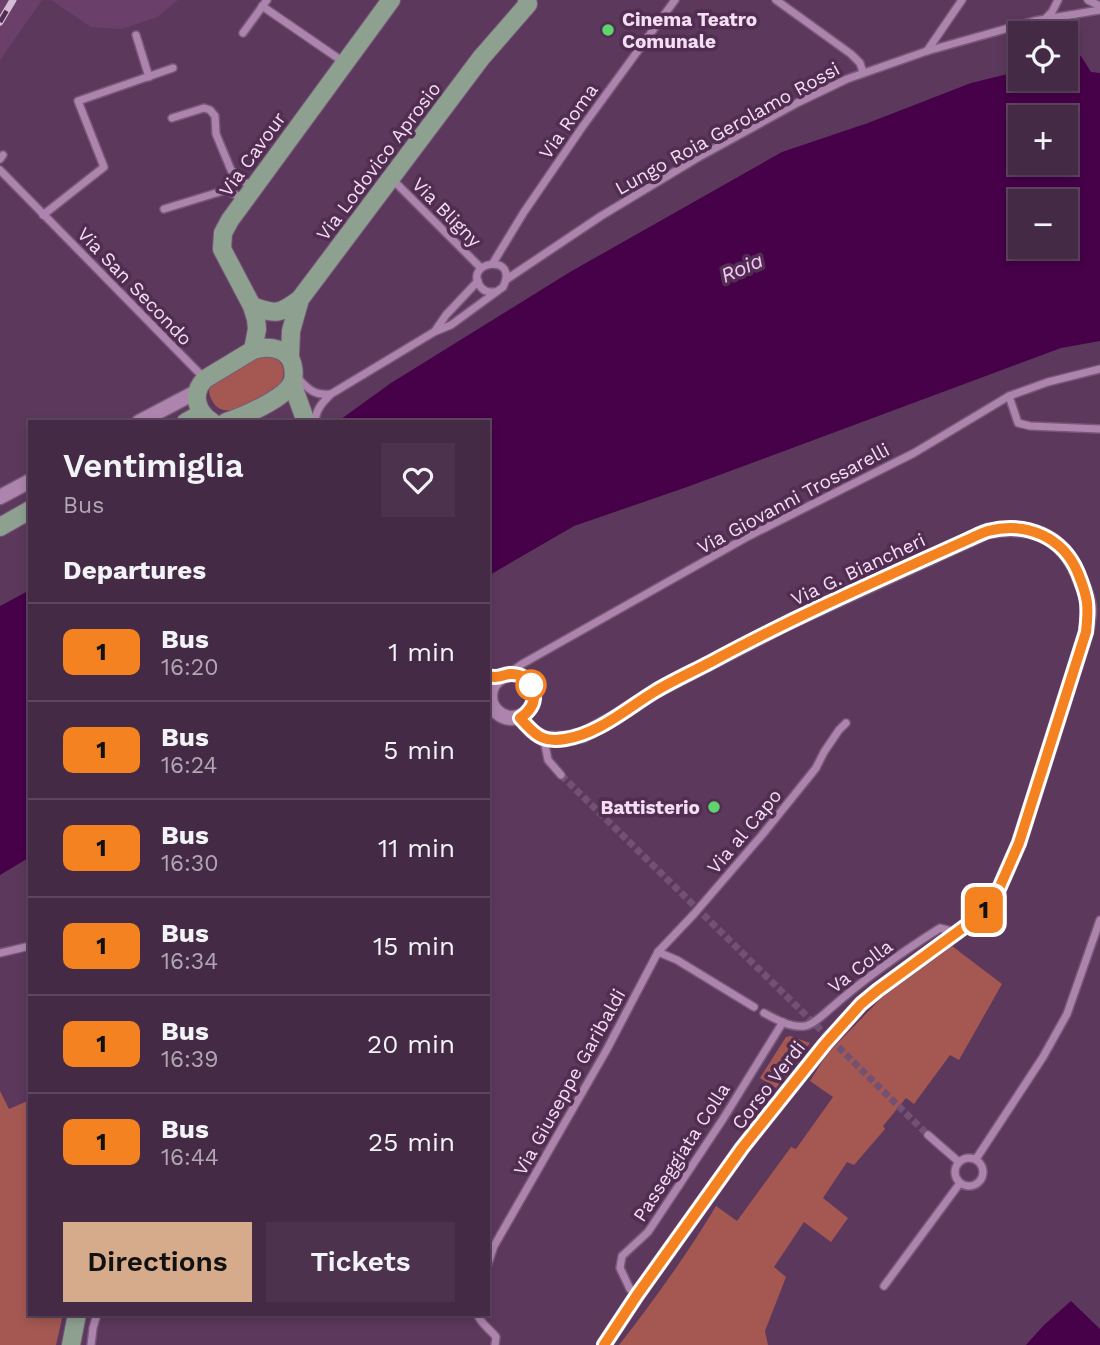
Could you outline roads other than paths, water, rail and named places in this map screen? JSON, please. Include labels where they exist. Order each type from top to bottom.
[{"type":"main road","name":"Via Cavour","points":[[253,350],[256,319],[222,249],[226,225],[391,0]]},
{"type":"main road","name":"Via Lodovico Aprosio","points":[[292,371],[291,331],[300,299],[481,58],[528,2]]},
{"type":"main road","points":[[252,306],[269,313],[285,310],[300,299]]},
{"type":"main road","points":[[142,420],[260,348],[284,351],[310,419]]},
{"type":"main road","points":[[230,420],[285,392],[292,371]]},
{"type":"main road","points":[[200,386],[197,403],[200,419]]},
{"type":"main road","points":[[0,497],[28,482]]},
{"type":"main road","points":[[0,527],[28,511]]},
{"type":"main road","name":"Via G. Biancheri","points":[[544,739],[556,740],[583,735],[657,690],[801,616],[988,531],[1005,528],[1030,531],[1051,538],[1066,551],[1075,566]]},
{"type":"main road","name":"Corso Verdi","points":[[604,1345],[742,1148],[825,1044],[861,1004],[982,914],[994,900],[1019,843],[1086,632],[1089,609],[1075,566]]},
{"type":"main road","points":[[490,702],[491,707],[499,715],[509,719],[520,718],[532,707],[533,688],[528,680],[519,675],[498,676]]},
{"type":"main road","points":[[520,718],[544,739]]},
{"type":"main road","points":[[71,1345],[77,1316]]},
{"type":"street","name":"Via Roma","points":[[493,264],[524,212],[583,126],[675,0]]},
{"type":"street","points":[[776,0],[851,54],[860,63],[863,72]]},
{"type":"street","points":[[927,51],[962,0]]},
{"type":"street","points":[[1045,19],[1058,0]]},
{"type":"street","points":[[1088,0],[1100,8]]},
{"type":"street","points":[[243,33],[265,3],[345,63]]},
{"type":"street","name":"Lungo Roia Gerolamo Rossi","points":[[507,279],[601,216],[699,158],[797,103],[863,72],[927,51],[1045,19],[1100,8]]},
{"type":"street","points":[[136,35],[149,77]]},
{"type":"street","points":[[43,215],[104,167],[78,101],[173,68]]},
{"type":"street","points":[[173,118],[204,107],[210,110],[215,116],[216,134],[232,170],[249,194]]},
{"type":"street","name":"Via San Secondo","points":[[0,170],[200,386]]},
{"type":"street","name":"Via Bligny","points":[[391,178],[481,268]]},
{"type":"street","points":[[164,209],[226,190],[249,194]]},
{"type":"street","points":[[310,419],[331,394],[434,332],[451,325],[503,288],[507,279],[505,270],[497,264],[489,264],[481,268],[478,281],[482,289],[495,292]]},
{"type":"street","points":[[434,332],[478,281]]},
{"type":"street","name":"Via Giovanni Trossarelli","points":[[498,676],[744,539],[914,453],[1009,396],[1048,382],[1100,369]]},
{"type":"street","points":[[292,371],[308,390],[322,395],[331,394]]},
{"type":"street","points":[[1009,396],[1018,423],[1030,426],[1100,429]]},
{"type":"street","name":"Via al Capo","points":[[658,952],[762,835],[816,768],[824,752],[846,723]]},
{"type":"street","points":[[544,739],[548,760],[561,775]]},
{"type":"street","points":[[976,1159],[1043,1057],[1067,1014],[1100,920]]},
{"type":"street","name":"Va Colla","points":[[783,1022],[793,1026],[807,1026],[859,983],[914,944],[940,928],[956,932]]},
{"type":"street","points":[[0,953],[28,946]]},
{"type":"street","points":[[658,952],[677,960],[754,1007]]},
{"type":"street","name":"Via Giuseppe Garibaldi","points":[[491,1244],[606,1051],[658,952]]},
{"type":"street","points":[[764,1013],[783,1022]]},
{"type":"street","name":"Passeggiata Colla","points":[[637,1295],[629,1289],[620,1268],[622,1256],[648,1232],[783,1022]]},
{"type":"street","points":[[928,1135],[959,1162]]},
{"type":"street","points":[[967,1158],[976,1159],[982,1167],[981,1180],[969,1186],[960,1183],[955,1171],[959,1162],[967,1158]]},
{"type":"street","points":[[884,1286],[960,1183]]},
{"type":"street","points":[[92,1345],[96,1316]]},
{"type":"street","points":[[478,1316],[481,1323],[496,1337],[495,1345]]},
{"type":"water","name":"Roia","points":[[1081,56],[1091,72],[1100,73],[1100,341],[1061,348],[687,487],[574,526],[490,575],[490,420],[340,420],[391,383],[570,272],[782,152],[868,123],[971,83],[1008,74],[1008,91],[1078,91],[1078,57]]},
{"type":"water","points":[[28,591],[28,858],[0,875],[0,606]]},
{"type":"water","points":[[1071,1301],[1100,1329],[1100,1345],[1026,1345],[1044,1325]]},
{"type":"tunnel","points":[[561,775],[928,1135]]},
{"type":"railway","points":[[0,22],[13,0]]},
{"type":"place","name":"Cinema Teatro Comunale","points":[[608,30]]},
{"type":"place","name":"Battisterio","points":[[714,807]]}]
